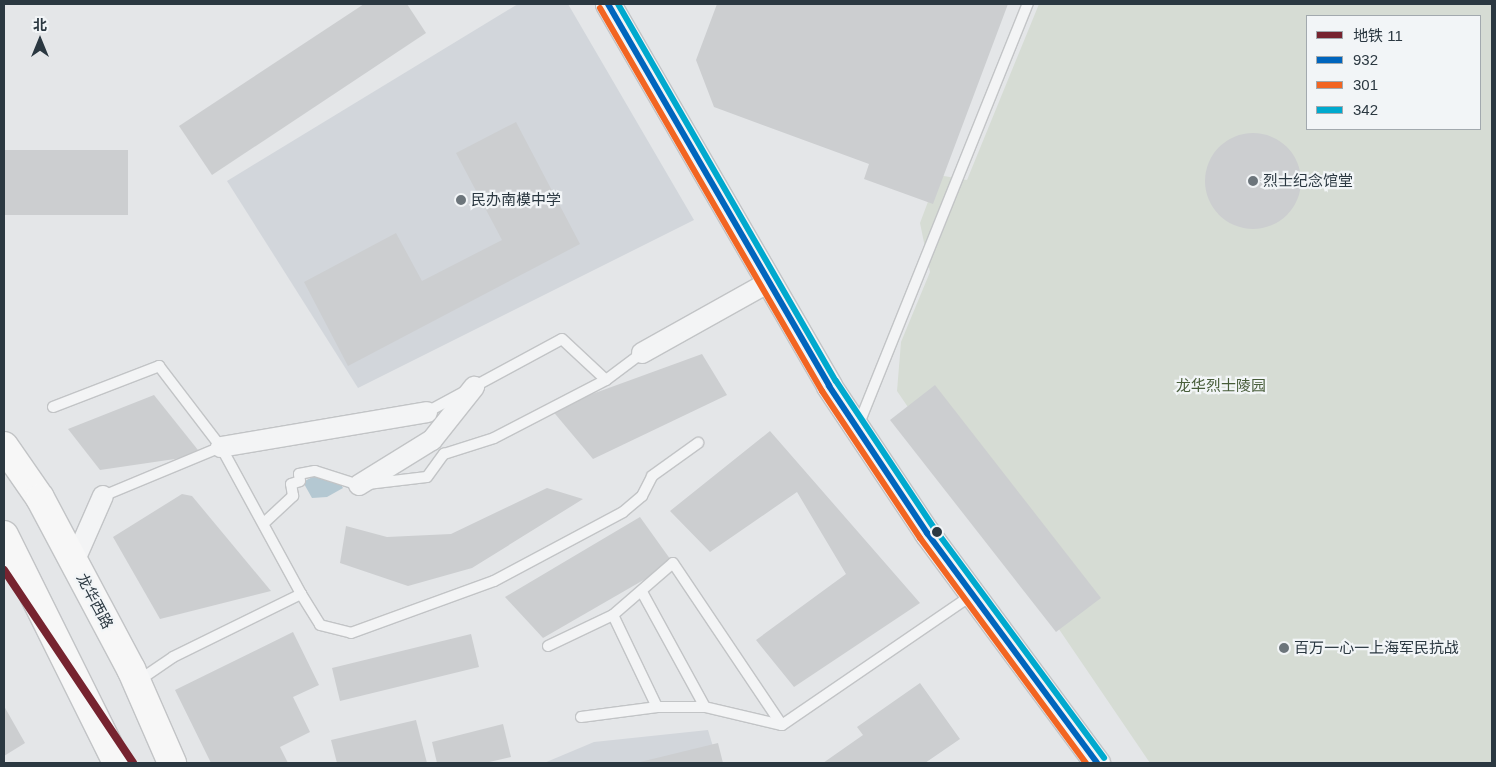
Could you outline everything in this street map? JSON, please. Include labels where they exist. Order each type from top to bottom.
[{"type":"main road","name":"龙华西路","points":[[4,446],[40,498],[74,562],[136,682],[172,763]]},
{"type":"main road","points":[[4,535],[117,763]]},
{"type":"street","points":[[608,4],[767,282],[858,427],[972,595],[1097,763]]},
{"type":"street","points":[[642,353],[767,282]]},
{"type":"street","points":[[359,485],[432,440],[474,387]]},
{"type":"street","points":[[221,447],[427,412]]},
{"type":"street","points":[[74,562],[103,496]]},
{"type":"lane","points":[[858,427],[1028,4]]},
{"type":"lane","points":[[427,412],[562,339],[606,380]]},
{"type":"lane","points":[[264,523],[293,496],[291,484],[300,481],[299,474],[315,471],[359,485],[427,477],[444,454],[494,438],[606,380],[642,353]]},
{"type":"lane","points":[[53,407],[159,366],[221,447],[301,594],[320,625],[351,633],[494,581],[623,512],[642,496],[652,476],[698,443]]},
{"type":"lane","points":[[103,496],[221,447]]},
{"type":"lane","points":[[548,646],[613,615],[642,592],[673,563],[782,726]]},
{"type":"lane","points":[[642,592],[705,707]]},
{"type":"lane","points":[[136,682],[173,657],[301,594]]},
{"type":"lane","points":[[581,717],[657,707],[705,707],[782,726],[972,595]]},
{"type":"lane","points":[[613,615],[657,707]]},
{"type":"shaded area","name":"民办南模中学","points":[[518,4],[568,4],[694,220],[358,388],[227,181]]},
{"type":"shaded area","points":[[708,730],[718,763],[544,763],[594,742]]},
{"type":"green space","name":"龙华烈士陵园","points":[[1039,4],[1492,4],[1492,763],[1150,763],[897,391],[901,342],[930,272],[920,223],[938,175],[967,180]]},
{"type":"water","points":[[318,474],[339,481],[343,488],[327,497],[312,498],[303,482]]},
{"type":"building","points":[[364,4],[407,4],[426,33],[212,175],[179,126]]},
{"type":"building","points":[[717,4],[1008,4],[933,204],[864,179],[869,164],[714,107],[696,60]]},
{"type":"building","points":[[516,122],[580,244],[348,366],[304,282],[396,233],[422,281],[502,240],[456,153]]},
{"type":"building","name":"烈士纪念馆堂","points":[[1253,133],[1271,137],[1287,147],[1297,163],[1301,181],[1297,199],[1287,215],[1271,225],[1253,229],[1235,225],[1219,215],[1209,199],[1205,181],[1209,163],[1219,147],[1235,137]]},
{"type":"building","points":[[4,150],[128,150],[128,215],[4,215]]},
{"type":"building","points":[[702,354],[727,395],[593,459],[551,409]]},
{"type":"building","points":[[935,385],[1101,598],[1056,632],[890,420]]},
{"type":"building","points":[[154,395],[202,455],[100,470],[68,429]]},
{"type":"building","points":[[770,431],[920,603],[794,687],[756,640],[846,574],[797,492],[710,552],[670,511]]},
{"type":"building","points":[[547,488],[583,499],[472,568],[408,586],[340,563],[346,526],[387,537],[451,534]]},
{"type":"building","points":[[182,494],[192,496],[271,591],[160,619],[113,537]]},
{"type":"building","points":[[640,517],[673,563],[543,638],[505,597]]},
{"type":"building","points":[[293,632],[319,685],[293,697],[310,732],[280,747],[288,763],[211,763],[175,690]]},
{"type":"building","points":[[471,634],[479,667],[340,701],[332,668]]},
{"type":"building","points":[[920,683],[960,739],[925,763],[823,763],[863,735],[857,727]]},
{"type":"building","points":[[4,706],[25,743],[4,756]]},
{"type":"building","points":[[416,720],[427,763],[337,763],[331,740]]},
{"type":"building","points":[[503,724],[511,757],[485,763],[437,763],[432,742]]},
{"type":"building","points":[[718,743],[723,763],[636,763]]},
{"type":"metro line","name":"11","points":[[4,570],[133,763]]},
{"type":"transit line","name":"932","points":[[608,4],[829,386],[927,533],[1097,763]]},
{"type":"transit line","name":"342","points":[[618,4],[836,381],[934,528],[1104,758]]},
{"type":"transit line","name":"301","points":[[600,8],[822,391],[920,538],[1086,763]]},
{"type":"place","name":"烈士纪念馆堂","points":[[1253,181]]},
{"type":"place","name":"民办南模中学","points":[[461,200]]},
{"type":"place","name":"百万一心一上海军民抗战","points":[[1284,648]]}]
